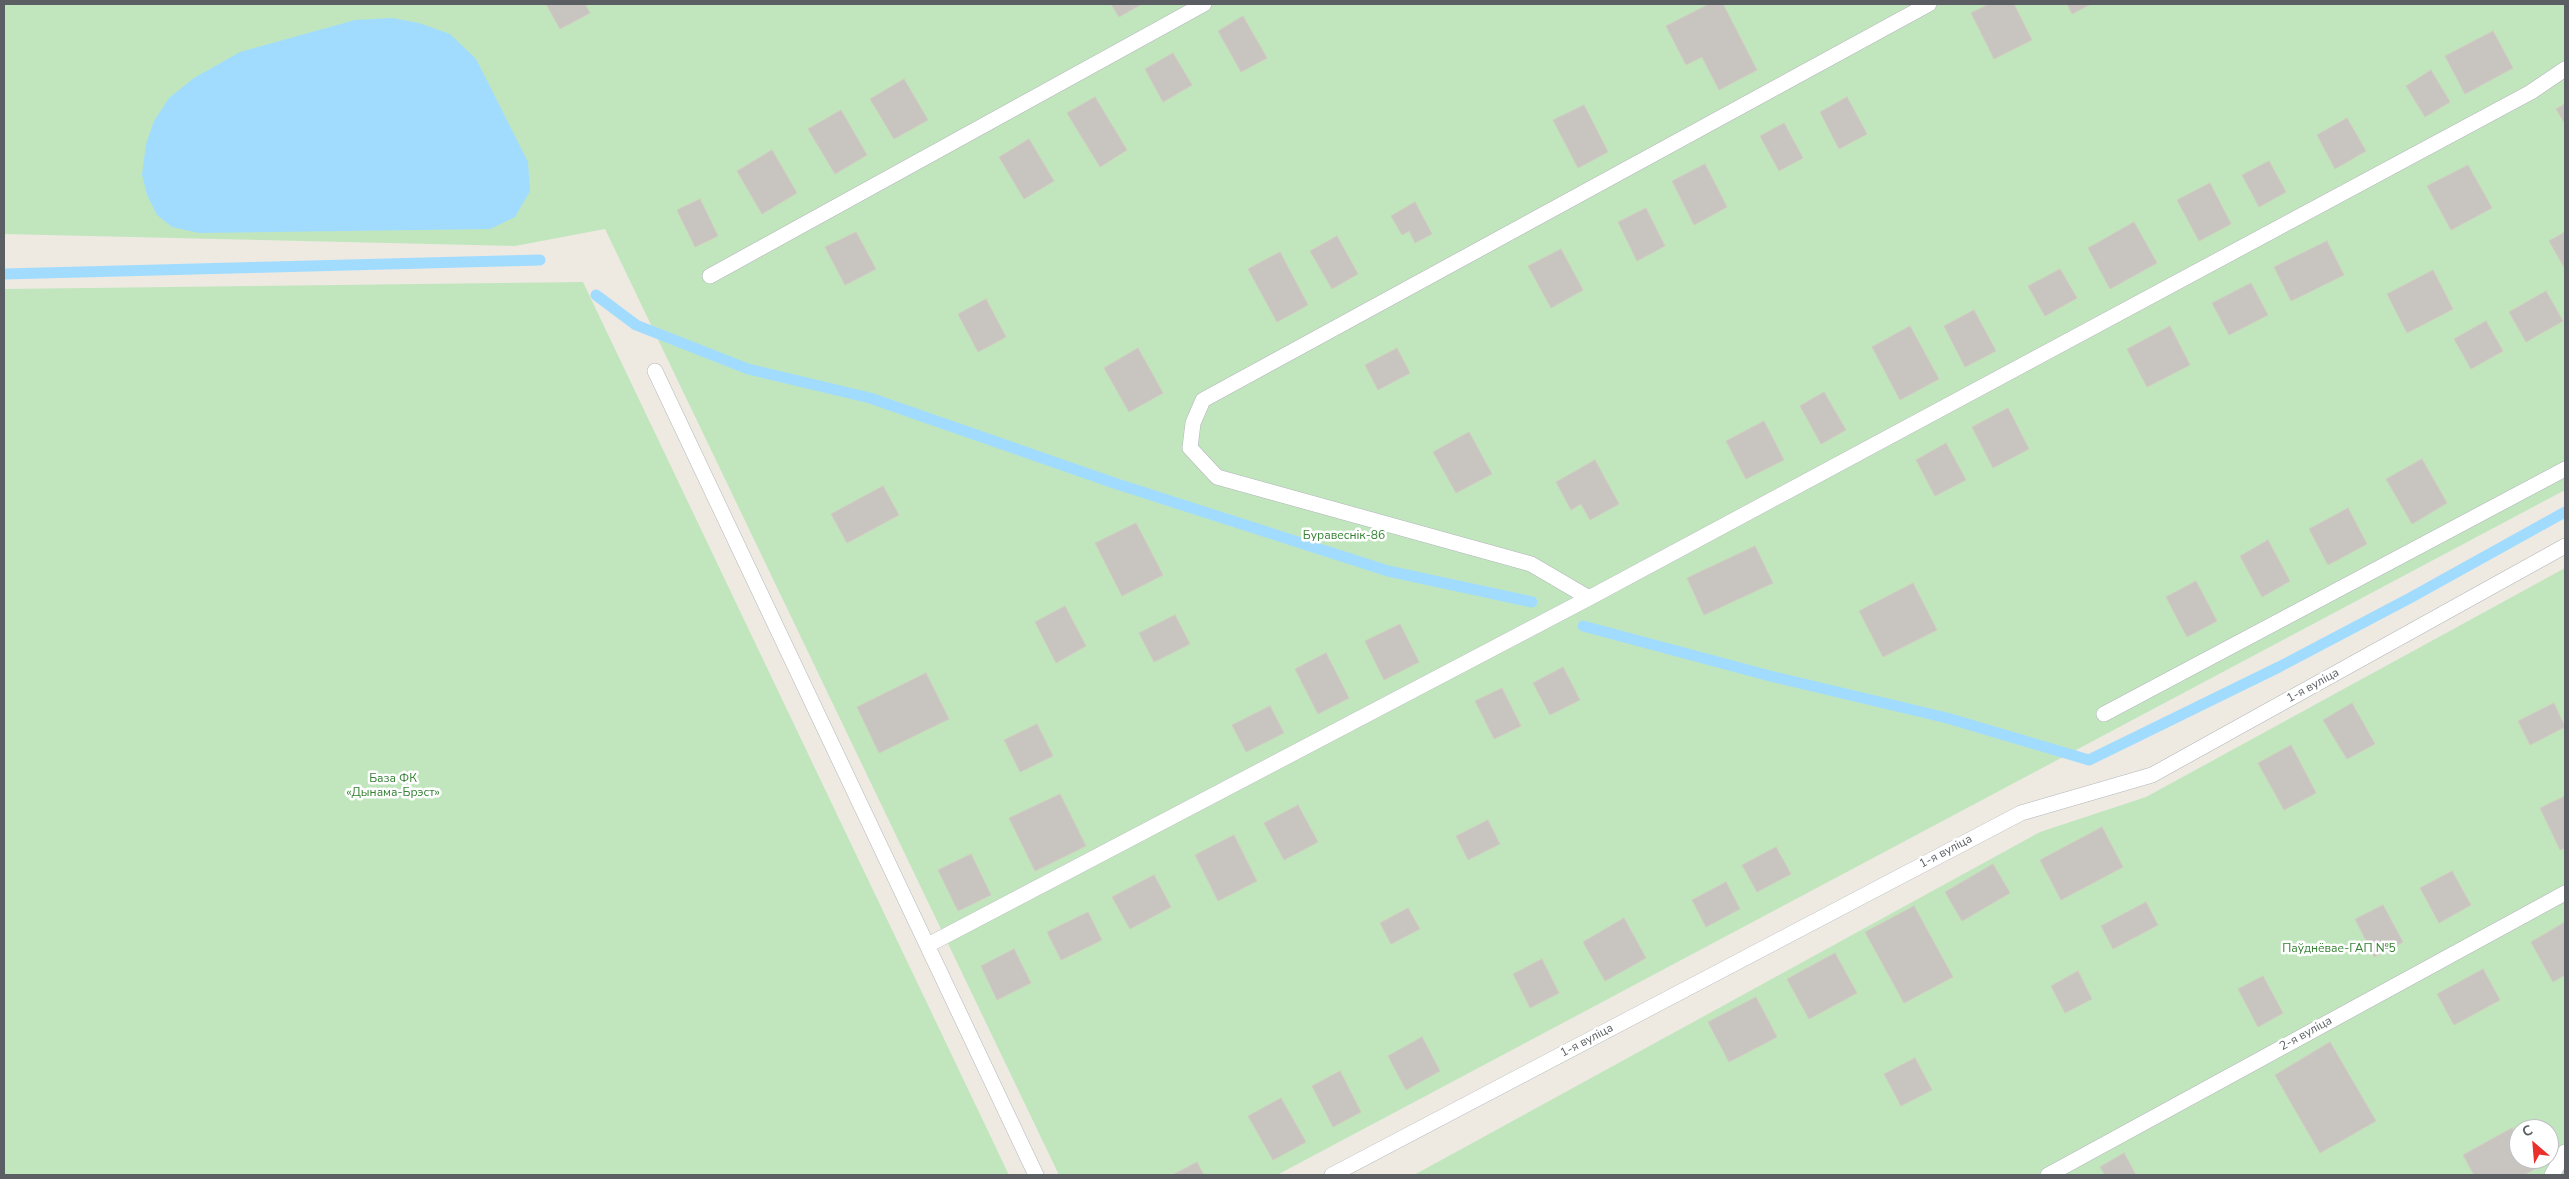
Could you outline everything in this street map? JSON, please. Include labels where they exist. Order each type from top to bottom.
[{"type":"lane","points":[[710,276],[1204,4]]},
{"type":"lane","points":[[1589,598],[1531,564],[1218,477],[1190,448],[1194,423],[1204,400],[1928,4]]},
{"type":"lane","points":[[928,946],[1589,598],[2522,97],[2565,69]]},
{"type":"lane","points":[[655,371],[1036,1175]]},
{"type":"lane","points":[[2104,714],[2565,469]]},
{"type":"lane","name":"1-я вуліца","points":[[1332,1175],[2021,813],[2152,775],[2565,546]]},
{"type":"lane","name":"2-я вуліца","points":[[2048,1175],[2565,894]]},
{"type":"lane","points":[[2552,1175],[2565,1152]]},
{"type":"green space","name":"Буравеснік-86","points":[[4,4],[2565,4],[2565,490],[1277,1175],[1059,1175],[605,229],[515,246],[4,234]]},
{"type":"green space","name":"База ФК «Дынама-Брэст»","points":[[583,282],[1009,1175],[4,1175],[4,289]]},
{"type":"green space","name":"Паўднёвае-ГАП №5","points":[[2565,568],[2565,1175],[1414,1175],[2040,832],[2146,797]]},
{"type":"water","points":[[392,18],[419,23],[450,34],[476,59],[528,162],[530,191],[515,217],[490,229],[199,233],[172,227],[157,215],[147,195],[142,175],[146,144],[154,121],[169,98],[194,78],[240,52],[355,20]]},
{"type":"building","points":[[546,4],[585,4],[590,13],[560,29]]},
{"type":"building","points":[[1111,4],[1142,4],[1119,17]]},
{"type":"building","points":[[1709,4],[1723,4],[1757,70],[1719,90],[1702,57],[1686,65],[1666,26]]},
{"type":"building","points":[[1989,4],[2014,4],[2032,40],[1994,59],[1971,13]]},
{"type":"building","points":[[2067,4],[2091,4],[2072,14]]},
{"type":"building","points":[[1243,16],[1267,58],[1241,72],[1218,31]]},
{"type":"building","points":[[2493,31],[2513,68],[2465,94],[2445,56]]},
{"type":"building","points":[[1173,53],[1192,85],[1163,102],[1145,69]]},
{"type":"building","points":[[2431,70],[2450,102],[2425,117],[2406,86]]},
{"type":"building","points":[[904,79],[928,120],[894,139],[870,99]]},
{"type":"building","points":[[1095,97],[1127,150],[1100,167],[1067,113]]},
{"type":"building","points":[[1847,97],[1867,134],[1839,149],[1820,112]]},
{"type":"building","points":[[2565,104],[2565,124],[2556,109]]},
{"type":"building","points":[[1584,105],[1608,152],[1578,168],[1553,120]]},
{"type":"building","points":[[841,110],[867,155],[835,174],[808,129]]},
{"type":"building","points":[[2347,118],[2366,151],[2335,169],[2317,135]]},
{"type":"building","points":[[1784,123],[1803,158],[1779,171],[1760,136]]},
{"type":"building","points":[[1029,139],[1054,181],[1024,199],[999,157]]},
{"type":"building","points":[[772,150],[797,193],[762,214],[737,171]]},
{"type":"building","points":[[2269,161],[2286,192],[2259,207],[2242,175]]},
{"type":"building","points":[[1705,164],[1727,207],[1694,225],[1672,181]]},
{"type":"building","points":[[2468,165],[2492,208],[2451,230],[2427,186]]},
{"type":"building","points":[[2210,183],[2231,224],[2199,241],[2177,200]]},
{"type":"building","points":[[700,199],[718,236],[695,247],[677,210]]},
{"type":"building","points":[[1415,202],[1432,234],[1415,243],[1409,231],[1402,235],[1391,216]]},
{"type":"building","points":[[1646,208],[1665,246],[1637,261],[1618,222]]},
{"type":"building","points":[[2134,222],[2157,263],[2110,289],[2088,248]]},
{"type":"building","points":[[856,232],[876,269],[845,285],[825,247]]},
{"type":"building","points":[[2565,232],[2565,269],[2549,241]]},
{"type":"building","points":[[1337,236],[1358,274],[1332,289],[1310,251]]},
{"type":"building","points":[[2327,241],[2344,275],[2291,301],[2274,267]]},
{"type":"building","points":[[1561,249],[1583,290],[1551,308],[1528,266]]},
{"type":"building","points":[[1280,252],[1308,305],[1277,322],[1248,269]]},
{"type":"building","points":[[2060,269],[2077,298],[2045,316],[2028,286]]},
{"type":"building","points":[[2433,270],[2453,309],[2407,333],[2387,294]]},
{"type":"building","points":[[2251,283],[2268,315],[2229,335],[2212,303]]},
{"type":"building","points":[[2546,291],[2563,321],[2526,342],[2509,312]]},
{"type":"building","points":[[986,299],[1006,337],[978,352],[958,314]]},
{"type":"building","points":[[1974,310],[1996,351],[1965,367],[1944,326]]},
{"type":"building","points":[[2486,321],[2503,351],[2471,369],[2454,339]]},
{"type":"building","points":[[1910,326],[1939,379],[1900,400],[1872,347]]},
{"type":"building","points":[[2170,326],[2190,365],[2147,387],[2127,349]]},
{"type":"building","points":[[1138,348],[1163,393],[1129,412],[1104,368]]},
{"type":"building","points":[[1397,348],[1410,373],[1378,390],[1365,365]]},
{"type":"building","points":[[1824,392],[1846,430],[1821,444],[1800,406]]},
{"type":"building","points":[[2008,408],[2029,449],[1993,468],[1972,427]]},
{"type":"building","points":[[1764,421],[1784,460],[1746,479],[1726,441]]},
{"type":"building","points":[[1469,432],[1492,474],[1456,493],[1433,452]]},
{"type":"building","points":[[1946,443],[1966,480],[1935,496],[1916,460]]},
{"type":"building","points":[[2422,459],[2447,503],[2412,524],[2386,479]]},
{"type":"building","points":[[1595,460],[1619,504],[1590,520],[1581,504],[1571,510],[1556,482]]},
{"type":"building","points":[[883,486],[899,515],[847,543],[831,514]]},
{"type":"building","points":[[2348,508],[2367,544],[2328,565],[2309,529]]},
{"type":"building","points":[[1136,523],[1163,575],[1122,596],[1095,543]]},
{"type":"building","points":[[2268,540],[2290,581],[2262,597],[2240,556]]},
{"type":"building","points":[[1755,546],[1773,583],[1704,615],[1687,578]]},
{"type":"building","points":[[2196,581],[2217,621],[2187,637],[2166,597]]},
{"type":"building","points":[[1913,583],[1937,630],[1883,657],[1859,611]]},
{"type":"building","points":[[1065,606],[1086,646],[1056,663],[1035,622]]},
{"type":"building","points":[[1175,615],[1190,644],[1154,662],[1139,633]]},
{"type":"building","points":[[1400,624],[1419,662],[1384,680],[1365,641]]},
{"type":"building","points":[[1326,653],[1349,698],[1318,714],[1295,669]]},
{"type":"building","points":[[1563,667],[1580,700],[1550,715],[1533,683]]},
{"type":"building","points":[[926,673],[949,719],[879,753],[857,707]]},
{"type":"building","points":[[1502,688],[1521,726],[1494,739],[1475,701]]},
{"type":"building","points":[[2352,703],[2375,744],[2347,759],[2323,720]]},
{"type":"building","points":[[2554,703],[2565,727],[2530,745],[2518,721]]},
{"type":"building","points":[[1270,706],[1284,733],[1246,752],[1232,725]]},
{"type":"building","points":[[1037,724],[1053,756],[1020,772],[1004,740]]},
{"type":"building","points":[[2291,745],[2316,793],[2284,810],[2258,763]]},
{"type":"building","points":[[1060,794],[1086,846],[1035,871],[1009,818]]},
{"type":"building","points":[[2565,796],[2565,848],[2560,850],[2540,808]]},
{"type":"building","points":[[1298,805],[1318,842],[1284,860],[1264,823]]},
{"type":"building","points":[[1488,820],[1500,844],[1468,860],[1456,836]]},
{"type":"building","points":[[2102,827],[2123,867],[2061,900],[2040,860]]},
{"type":"building","points":[[1234,835],[1257,881],[1218,901],[1195,855]]},
{"type":"building","points":[[1776,847],[1791,874],[1757,892],[1742,865]]},
{"type":"building","points":[[971,854],[991,895],[958,911],[938,870]]},
{"type":"building","points":[[1993,864],[2010,893],[1962,921],[1945,892]]},
{"type":"building","points":[[2452,871],[2471,905],[2439,923],[2420,888]]},
{"type":"building","points":[[1154,875],[1171,907],[1130,929],[1112,897]]},
{"type":"building","points":[[1726,882],[1740,909],[1706,927],[1692,900]]},
{"type":"building","points":[[2146,902],[2158,925],[2113,949],[2101,926]]},
{"type":"building","points":[[2383,905],[2403,942],[2374,957],[2355,919]]},
{"type":"building","points":[[1914,906],[1953,977],[1904,1003],[1865,932]]},
{"type":"building","points":[[1408,908],[1420,929],[1391,944],[1380,923]]},
{"type":"building","points":[[1088,912],[1102,940],[1061,960],[1047,932]]},
{"type":"building","points":[[1624,918],[1646,958],[1605,981],[1583,942]]},
{"type":"building","points":[[2565,922],[2565,975],[2553,982],[2531,942]]},
{"type":"building","points":[[1014,949],[1031,983],[997,1000],[981,966]]},
{"type":"building","points":[[1835,953],[1857,993],[1809,1019],[1787,979]]},
{"type":"building","points":[[1542,959],[1559,993],[1530,1008],[1513,974]]},
{"type":"building","points":[[2483,969],[2500,1000],[2454,1025],[2437,994]]},
{"type":"building","points":[[2078,971],[2092,999],[2065,1013],[2051,986]]},
{"type":"building","points":[[2263,976],[2283,1013],[2258,1027],[2238,989]]},
{"type":"building","points":[[1756,997],[1777,1037],[1729,1062],[1708,1022]]},
{"type":"building","points":[[1422,1037],[1440,1071],[1406,1090],[1388,1056]]},
{"type":"building","points":[[2330,1042],[2376,1121],[2320,1153],[2275,1075]]},
{"type":"building","points":[[1915,1058],[1932,1090],[1901,1106],[1884,1074]]},
{"type":"building","points":[[1340,1071],[1361,1112],[1333,1127],[1312,1086]]},
{"type":"building","points":[[1281,1098],[1306,1142],[1273,1160],[1248,1116]]},
{"type":"building","points":[[2509,1130],[2509,1169],[2535,1169],[2524,1175],[2474,1175],[2463,1155]]},
{"type":"building","points":[[2124,1153],[2136,1175],[2105,1175],[2100,1167]]},
{"type":"building","points":[[1197,1162],[1204,1175],[1174,1175],[1174,1174]]},
{"type":"waterway","points":[[4,274],[540,260]]},
{"type":"waterway","points":[[596,295],[636,325],[748,369],[870,398],[1114,483],[1388,571],[1532,602]]},
{"type":"waterway","points":[[1583,626],[1770,676],[1947,718],[2089,760],[2279,667],[2410,598],[2565,512]]}]
